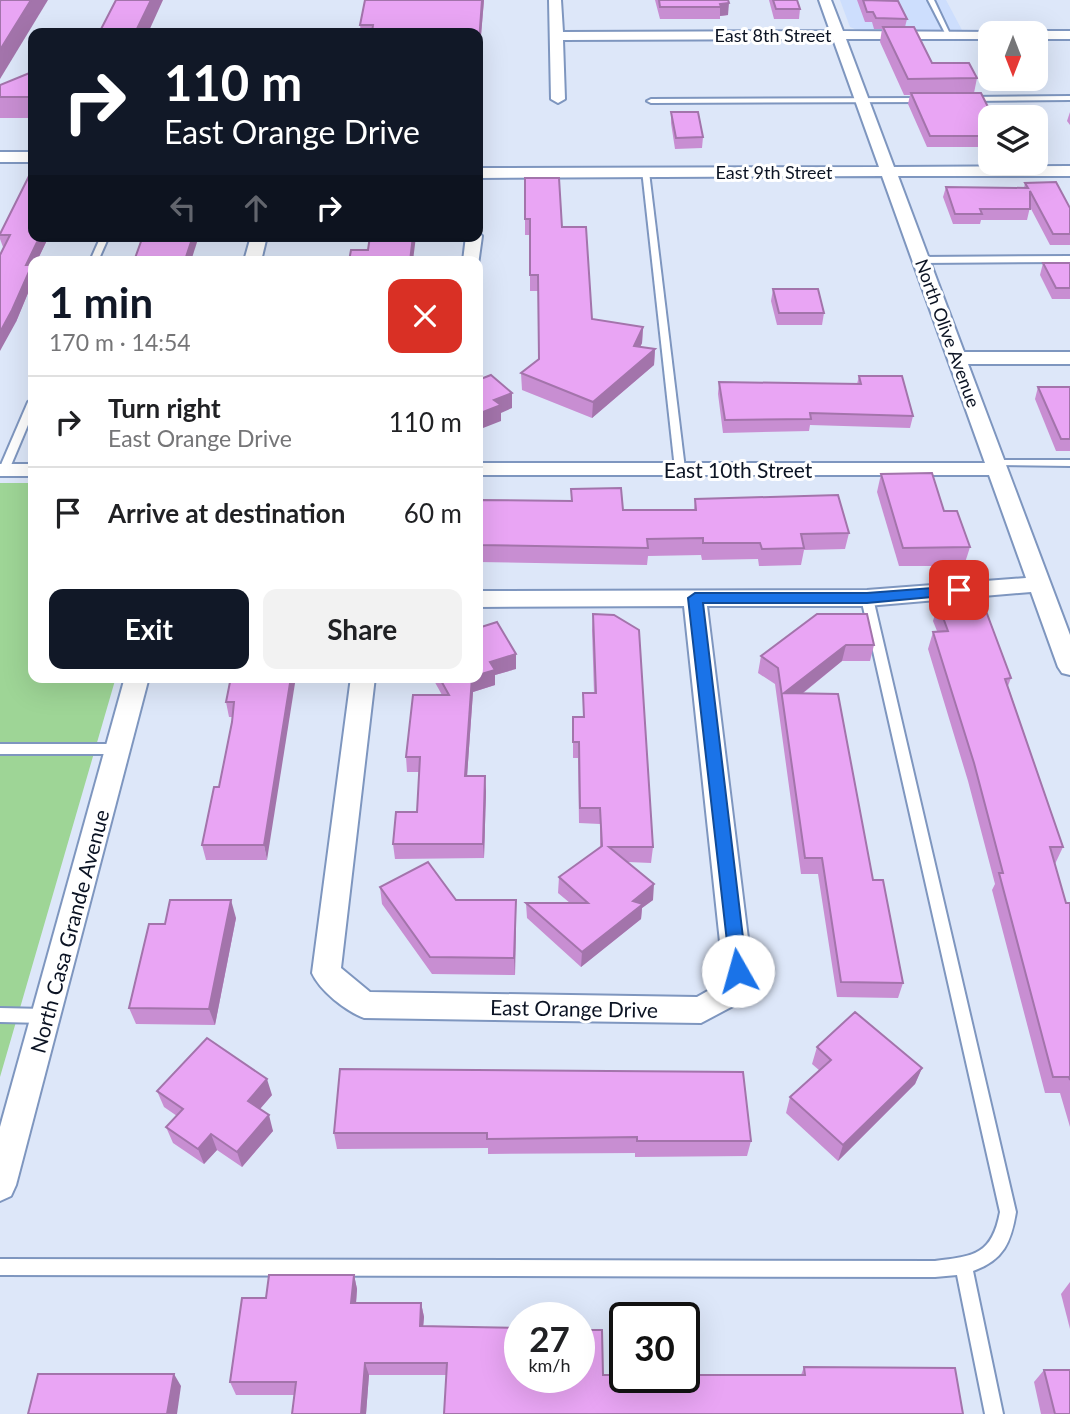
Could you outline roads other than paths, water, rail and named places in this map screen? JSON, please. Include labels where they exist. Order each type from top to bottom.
[{"type":"street","points":[[555,0],[558,102]]},
{"type":"street","name":"North Olive Avenue","points":[[825,0],[957,358],[1052,598],[1070,667]]},
{"type":"street","name":"East 8th Street","points":[[556,36],[978,35]]},
{"type":"street","points":[[1048,35],[1070,35]]},
{"type":"street","points":[[1,159],[28,157]]},
{"type":"street","name":"East 9th Street","points":[[483,173],[1070,171]]},
{"type":"street","points":[[957,358],[1070,358]]},
{"type":"street","name":"East 10th Street","points":[[483,469],[998,466]]},
{"type":"street","points":[[2,470],[28,470]]},
{"type":"street","name":"East Orange Drive","points":[[362,683],[326,973],[364,1005],[701,1010],[723,997],[738,971],[695,598]]},
{"type":"street","points":[[483,599],[1052,598]]},
{"type":"street","name":"North Casa Grande Avenue","points":[[0,1185],[135,683]]},
{"type":"lane","points":[[931,0],[949,35]]},
{"type":"lane","points":[[960,99],[1070,98]]},
{"type":"lane","points":[[651,101],[933,99]]},
{"type":"lane","points":[[645,172],[680,469]]},
{"type":"lane","points":[[921,260],[1070,259]]},
{"type":"lane","points":[[2,470],[28,413]]},
{"type":"lane","points":[[998,466],[1070,463]]},
{"type":"lane","points":[[0,1267],[935,1269],[964,1266],[990,1255],[1005,1237],[1008,1212],[867,598]]},
{"type":"lane","points":[[0,749],[118,749]]},
{"type":"lane","points":[[0,1015],[45,1016]]},
{"type":"lane","points":[[964,1266],[994,1414]]}]
